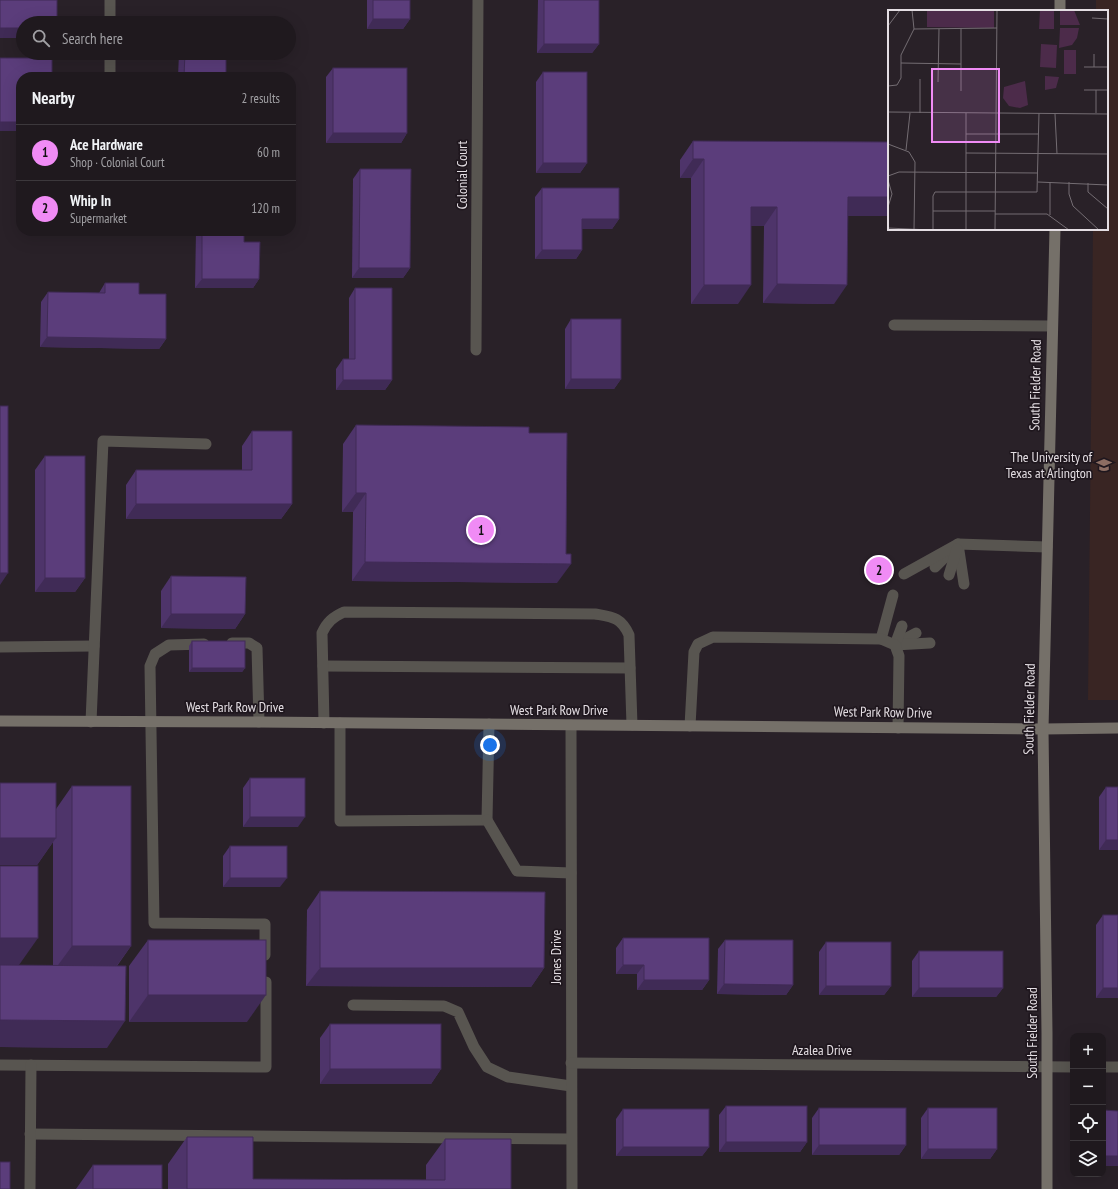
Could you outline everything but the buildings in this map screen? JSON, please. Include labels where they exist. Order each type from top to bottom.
[{"type":"main road","name":"South Fielder Road","points":[[1047,1189],[1043,729],[1055,230]]},
{"type":"main road","name":"West Park Row Drive","points":[[0,721],[1043,729],[1118,728]]},
{"type":"street","points":[[110,0],[110,16]]},
{"type":"street","name":"Colonial Court","points":[[476,350],[478,0]]},
{"type":"street","points":[[110,60],[110,72]]},
{"type":"street","points":[[894,325],[1052,326]]},
{"type":"street","points":[[91,722],[103,441],[206,444]]},
{"type":"street","points":[[935,567],[958,544]]},
{"type":"street","points":[[950,576],[958,544]]},
{"type":"street","points":[[958,544],[964,584]]},
{"type":"street","points":[[904,574],[958,544],[1047,547]]},
{"type":"street","points":[[881,639],[893,595]]},
{"type":"street","points":[[324,723],[322,633],[327,623],[334,616],[344,612],[352,612],[595,614],[614,618],[624,625],[629,635],[632,725]]},
{"type":"street","points":[[898,728],[900,656],[895,645],[902,626]]},
{"type":"street","points":[[895,645],[916,633]]},
{"type":"street","points":[[690,726],[694,652],[698,644],[713,638],[881,639],[895,645],[930,643]]},
{"type":"street","points":[[0,1065],[266,1067],[265,924],[154,923],[150,666],[155,654],[168,645],[250,643],[257,648],[259,722]]},
{"type":"street","points":[[0,647],[94,646]]},
{"type":"street","points":[[323,666],[630,668]]},
{"type":"street","points":[[340,723],[340,821],[487,820]]},
{"type":"street","points":[[489,724],[487,820],[517,871],[571,873]]},
{"type":"street","name":"Jones Drive","points":[[571,725],[572,1189]]},
{"type":"street","points":[[353,1005],[444,1006],[458,1012],[474,1047],[487,1067],[508,1078],[571,1086]]},
{"type":"street","name":"Azalea Drive","points":[[571,1063],[1070,1067]]},
{"type":"street","points":[[30,1189],[31,1065]]},
{"type":"street","points":[[1106,1067],[1118,1067]]},
{"type":"street","points":[[30,1134],[571,1139]]},
{"type":"shaded area","name":"The University of Texas at Arlington","points":[[1096,0],[1118,0],[1118,700],[1088,700],[1093,230],[1108,230],[1108,10],[1096,10]]},
{"type":"place","name":"The University of Texas at Arlington","points":[[1104,465]]},
{"type":"place","name":"Ace Hardware","points":[[481,530]]},
{"type":"place","name":"Whip In","points":[[879,570]]}]
